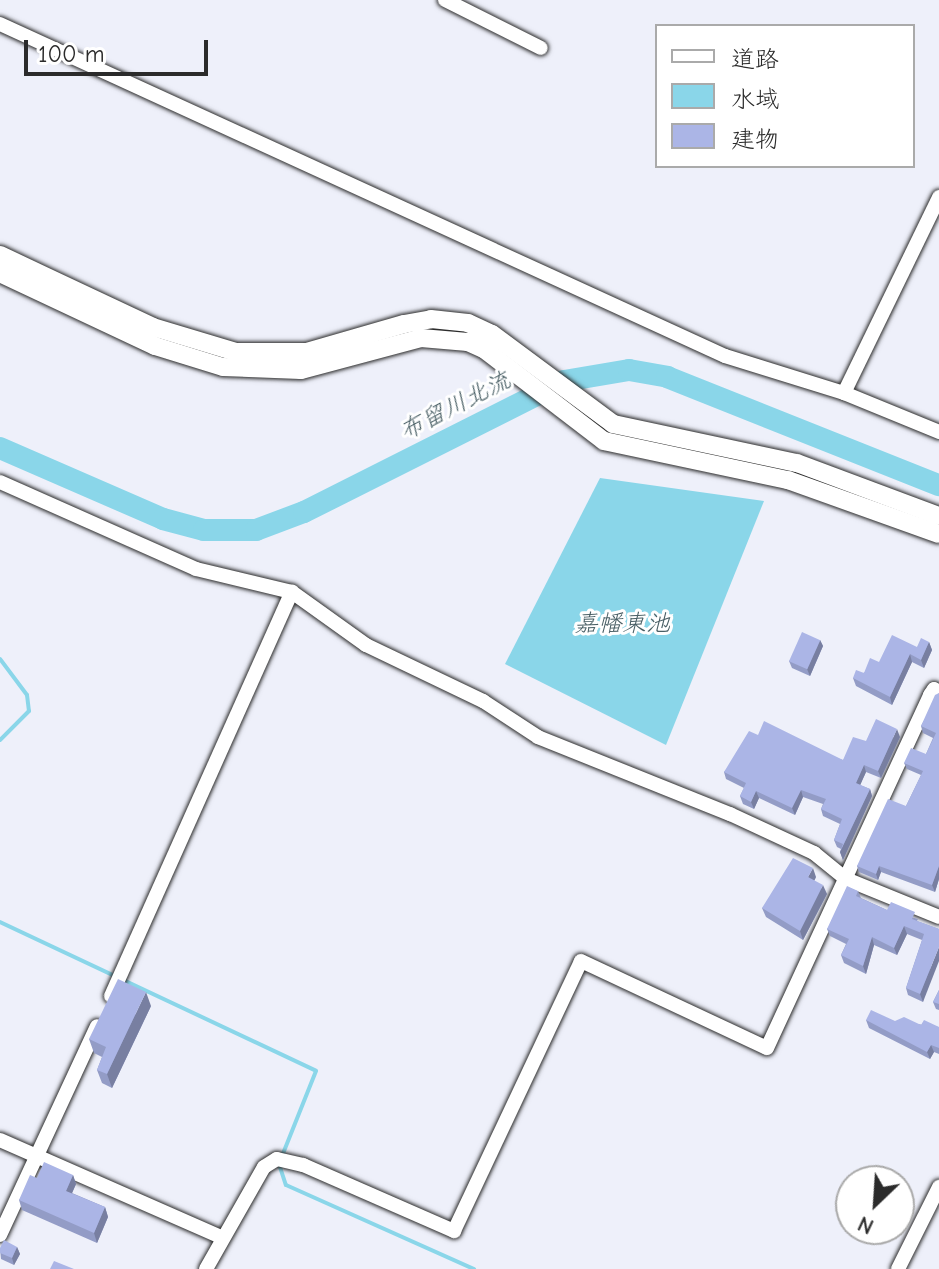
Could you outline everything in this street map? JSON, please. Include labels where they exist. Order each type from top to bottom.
[{"type":"street","points":[[445,0],[541,48]]},
{"type":"street","points":[[0,24],[671,333],[725,356],[844,393],[939,432]]},
{"type":"street","points":[[844,393],[939,197]]},
{"type":"street","points":[[0,255],[153,327],[236,352],[307,352],[431,319],[468,323],[529,361],[576,400],[629,429],[797,463],[939,516]]},
{"type":"street","points":[[0,273],[155,346],[223,367],[301,370],[421,338],[468,342],[510,369],[558,409],[604,441],[788,480],[939,534]]},
{"type":"street","points":[[0,482],[196,569],[292,592],[366,645],[483,701],[538,737],[744,821],[814,853],[846,879],[939,917]]},
{"type":"street","points":[[0,1235],[292,592]]},
{"type":"street","points":[[206,1269],[221,1237],[264,1167],[277,1159],[303,1165],[454,1231],[581,961],[767,1048],[930,695],[934,689],[939,692]]},
{"type":"street","points":[[0,1140],[35,1158],[221,1237]]},
{"type":"street","points":[[898,1269],[939,1187]]},
{"type":"water","name":"嘉幡東池","points":[[600,478],[764,501],[666,745],[505,664]]},
{"type":"building","points":[[802,632],[820,640],[807,669],[789,661]]},
{"type":"building","points":[[892,635],[917,647],[921,638],[929,642],[921,660],[910,654],[890,697],[853,678],[856,670],[864,673],[870,658],[879,662]]},
{"type":"building","points":[[939,693],[939,866],[932,885],[879,866],[876,874],[857,866],[888,799],[906,806],[923,771],[904,763],[911,748],[926,754],[936,733],[921,726],[935,695]]},
{"type":"building","points":[[876,719],[897,729],[878,771],[864,765],[856,783],[870,789],[840,852],[843,844],[834,840],[842,819],[821,809],[826,799],[801,790],[792,808],[756,791],[751,802],[740,796],[746,783],[724,772],[749,731],[758,735],[764,721],[843,760],[853,737],[866,741]]},
{"type":"building","points":[[793,858],[813,868],[808,877],[823,885],[800,931],[762,908]]},
{"type":"building","points":[[847,886],[858,891],[856,896],[887,910],[891,902],[915,912],[912,919],[939,929],[939,947],[920,994],[906,988],[924,934],[904,926],[894,948],[872,937],[863,966],[841,955],[849,939],[827,929]]},
{"type":"building","points":[[118,979],[146,992],[107,1074],[97,1070],[106,1047],[89,1039]]},
{"type":"building","points":[[939,990],[939,1004],[933,1002]]},
{"type":"building","points":[[871,1010],[895,1021],[904,1017],[921,1025],[924,1020],[939,1027],[939,1048],[931,1045],[927,1052],[866,1020]]},
{"type":"building","points":[[44,1162],[73,1175],[66,1191],[105,1207],[94,1233],[19,1200],[30,1175],[37,1178]]},
{"type":"building","points":[[4,1240],[17,1247],[12,1258],[0,1253]]},
{"type":"building","points":[[54,1261],[74,1269],[50,1269]]},
{"type":"waterway","name":"布留川北流","points":[[0,448],[163,519],[204,530],[256,530],[304,512],[564,381],[629,370],[667,377],[939,485]]},
{"type":"waterway","points":[[0,659],[27,695],[29,711],[0,740]]},
{"type":"waterway","points":[[0,922],[316,1071],[282,1156]]},
{"type":"waterway","points":[[279,1164],[286,1185],[474,1269]]}]
